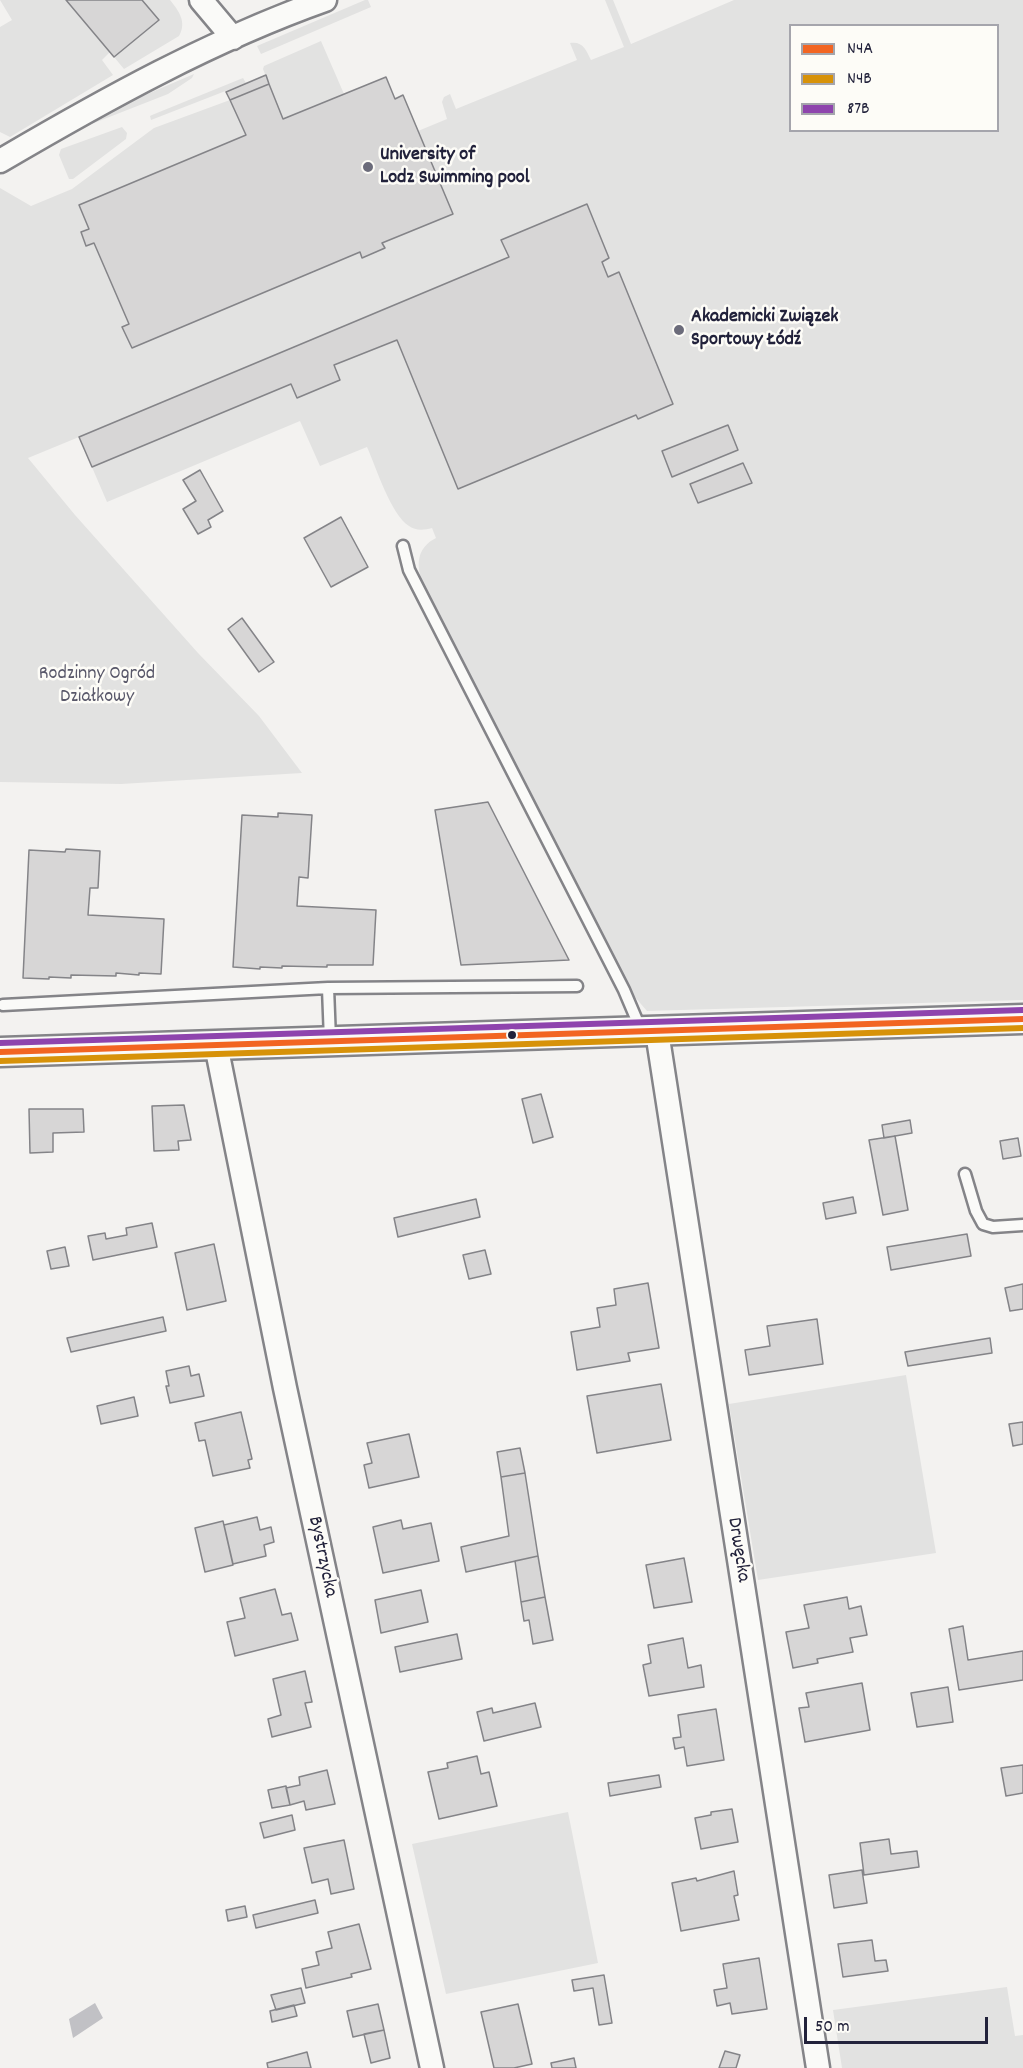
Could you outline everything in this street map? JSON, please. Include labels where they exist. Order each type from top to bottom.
[{"type":"street","points":[[201,0],[233,38]]},
{"type":"street","points":[[0,161],[128,89],[233,38],[325,0]]},
{"type":"street","points":[[0,1052],[1023,1019]]},
{"type":"street","name":"Drwęcka","points":[[649,1032],[818,2068]]},
{"type":"street","name":"Bystrzycka","points":[[216,1045],[285,1388],[432,2068]]},
{"type":"lane","points":[[403,546],[409,570],[618,979],[649,1032]]},
{"type":"lane","points":[[3,1005],[328,988],[577,986]]},
{"type":"lane","points":[[328,988],[330,1041]]},
{"type":"lane","points":[[965,1174],[976,1211],[983,1224],[993,1227],[1023,1225]]},
{"type":"green space","points":[[0,0],[66,0],[110,52],[102,60],[113,75],[10,137],[0,132],[0,27],[12,20]]},
{"type":"green space","points":[[142,0],[170,0],[181,17],[181,31],[179,36],[124,69],[114,57],[159,20]]},
{"type":"green space","points":[[368,0],[371,7],[261,54],[257,46]]},
{"type":"green space","name":"Rodzinny Ogród Działkowy","points":[[605,0],[613,0],[631,44],[734,0],[1023,0],[1023,1000],[647,1011],[634,996],[423,584],[419,571],[419,558],[429,542],[436,538],[432,528],[414,529],[402,520],[390,501],[367,447],[320,466],[300,421],[107,502],[79,437],[28,458],[75,515],[198,653],[259,716],[302,773],[121,784],[0,782],[0,188],[31,206],[72,189],[154,128],[269,84],[264,66],[321,41],[344,94],[386,77],[394,98],[403,95],[418,131],[447,119],[442,102],[444,97],[450,94],[456,109],[577,60],[570,43],[581,45],[591,60],[624,47]]},
{"type":"green space","points":[[194,74],[192,78],[168,94],[71,132],[132,98],[145,95]]},
{"type":"green space","points":[[243,78],[246,83],[151,120],[152,115]]},
{"type":"green space","points":[[122,127],[127,133],[126,139],[73,179],[69,179],[59,155],[61,149]]},
{"type":"green space","points":[[906,1375],[936,1553],[758,1580],[729,1404]]},
{"type":"green space","points":[[568,1812],[598,1963],[446,1994],[412,1844]]},
{"type":"green space","points":[[1007,1987],[1015,2036],[1023,2035],[1023,2068],[842,2068],[833,2010]]},
{"type":"shaded area","points":[[95,2003],[103,2018],[73,2038],[69,2019]]},
{"type":"building","points":[[66,0],[142,0],[159,20],[114,57]]},
{"type":"building","points":[[266,75],[269,84],[230,100],[226,92]]},
{"type":"building","points":[[386,77],[395,99],[403,95],[453,214],[382,243],[385,248],[362,258],[360,252],[132,348],[122,327],[129,324],[94,243],[86,246],[81,232],[89,229],[79,205],[246,135],[230,100],[269,84],[283,119]]},
{"type":"building","points":[[587,204],[609,258],[602,262],[608,277],[619,272],[673,404],[638,419],[636,415],[458,489],[397,340],[334,365],[340,380],[297,398],[291,384],[92,467],[79,437],[509,257],[501,240]]},
{"type":"building","points":[[728,425],[738,450],[672,477],[662,451]]},
{"type":"building","points":[[743,463],[752,483],[698,503],[690,484]]},
{"type":"building","points":[[200,470],[223,511],[208,520],[211,527],[198,534],[183,509],[196,501],[183,480]]},
{"type":"building","points":[[341,517],[368,567],[331,587],[304,538]]},
{"type":"building","points":[[242,618],[274,662],[259,672],[228,629]]},
{"type":"building","points":[[488,802],[569,960],[461,965],[435,810]]},
{"type":"building","points":[[278,813],[312,815],[308,878],[299,877],[297,906],[376,910],[373,965],[282,966],[282,968],[260,967],[260,969],[233,967],[242,815],[278,817]]},
{"type":"building","points":[[66,849],[100,851],[98,888],[90,888],[88,915],[164,919],[161,974],[116,973],[116,976],[71,975],[71,978],[23,978],[29,850],[65,852]]},
{"type":"building","points":[[541,1094],[553,1137],[533,1143],[522,1099]]},
{"type":"building","points":[[184,1105],[191,1140],[178,1141],[179,1150],[154,1151],[152,1106]]},
{"type":"building","points":[[29,1109],[83,1109],[84,1132],[53,1133],[53,1152],[30,1153]]},
{"type":"building","points":[[910,1120],[912,1133],[884,1138],[882,1125]]},
{"type":"building","points":[[895,1136],[908,1210],[883,1215],[869,1140]]},
{"type":"building","points":[[1018,1138],[1021,1156],[1003,1159],[1000,1141]]},
{"type":"building","points":[[853,1197],[856,1213],[826,1219],[823,1203]]},
{"type":"building","points":[[476,1199],[480,1217],[398,1237],[394,1218]]},
{"type":"building","points":[[152,1223],[157,1247],[93,1260],[88,1236],[105,1233],[106,1239],[127,1235],[126,1228]]},
{"type":"building","points":[[967,1234],[971,1256],[891,1270],[887,1247]]},
{"type":"building","points":[[214,1244],[226,1301],[187,1310],[175,1253]]},
{"type":"building","points":[[65,1247],[69,1266],[51,1269],[47,1251]]},
{"type":"building","points":[[485,1250],[491,1274],[469,1279],[463,1255]]},
{"type":"building","points":[[648,1283],[659,1348],[628,1353],[630,1361],[577,1370],[571,1332],[600,1327],[597,1308],[616,1305],[614,1289]]},
{"type":"building","points":[[1023,1284],[1023,1309],[1010,1311],[1005,1288]]},
{"type":"building","points":[[163,1317],[166,1331],[71,1352],[67,1338]]},
{"type":"building","points":[[817,1319],[823,1364],[749,1375],[745,1350],[770,1346],[767,1326]]},
{"type":"building","points":[[990,1338],[992,1353],[908,1366],[905,1352]]},
{"type":"building","points":[[189,1366],[191,1376],[199,1374],[204,1396],[170,1403],[166,1386],[169,1386],[166,1371]]},
{"type":"building","points":[[661,1384],[671,1440],[597,1453],[587,1396]]},
{"type":"building","points":[[134,1397],[138,1416],[101,1424],[97,1406]]},
{"type":"building","points":[[241,1412],[252,1459],[248,1460],[250,1468],[213,1476],[205,1440],[199,1441],[195,1423]]},
{"type":"building","points":[[1023,1422],[1023,1444],[1013,1446],[1009,1424]]},
{"type":"building","points":[[409,1434],[419,1477],[369,1488],[364,1465],[372,1463],[367,1443]]},
{"type":"building","points":[[520,1448],[525,1473],[501,1477],[497,1452]]},
{"type":"building","points":[[525,1473],[538,1556],[466,1572],[461,1547],[509,1536],[501,1477]]},
{"type":"building","points":[[257,1517],[260,1530],[271,1527],[274,1542],[264,1545],[266,1556],[233,1564],[224,1525]]},
{"type":"building","points":[[401,1520],[403,1529],[431,1523],[439,1561],[383,1573],[373,1527]]},
{"type":"building","points":[[223,1521],[233,1565],[205,1572],[195,1528]]},
{"type":"building","points":[[538,1556],[545,1597],[521,1602],[515,1561]]},
{"type":"building","points":[[684,1558],[692,1602],[654,1608],[646,1565]]},
{"type":"building","points":[[275,1589],[282,1615],[291,1613],[298,1640],[235,1656],[227,1622],[245,1618],[240,1598]]},
{"type":"building","points":[[421,1590],[428,1622],[381,1633],[375,1600]]},
{"type":"building","points":[[545,1597],[553,1640],[533,1644],[529,1620],[524,1621],[521,1602]]},
{"type":"building","points":[[847,1597],[849,1609],[861,1606],[867,1635],[850,1638],[853,1652],[817,1659],[818,1663],[793,1668],[786,1632],[809,1628],[804,1605]]},
{"type":"building","points":[[963,1626],[968,1660],[1023,1651],[1023,1680],[959,1690],[949,1629]]},
{"type":"building","points":[[457,1634],[462,1659],[400,1672],[395,1647]]},
{"type":"building","points":[[683,1638],[688,1668],[701,1665],[704,1687],[649,1696],[643,1665],[651,1663],[648,1645]]},
{"type":"building","points":[[305,1671],[312,1702],[305,1703],[311,1727],[272,1737],[268,1719],[281,1715],[273,1679]]},
{"type":"building","points":[[862,1683],[870,1730],[805,1742],[799,1708],[809,1707],[806,1693]]},
{"type":"building","points":[[948,1687],[953,1722],[917,1727],[911,1693]]},
{"type":"building","points":[[535,1703],[541,1727],[484,1741],[477,1712],[492,1708],[493,1713]]},
{"type":"building","points":[[716,1709],[724,1760],[687,1766],[684,1747],[675,1749],[673,1738],[681,1737],[678,1715]]},
{"type":"building","points":[[477,1756],[481,1774],[489,1772],[497,1806],[439,1819],[428,1772],[448,1768],[447,1763]]},
{"type":"building","points":[[1023,1765],[1023,1793],[1006,1796],[1001,1768]]},
{"type":"building","points":[[327,1770],[335,1804],[306,1810],[304,1801],[290,1805],[286,1788],[300,1785],[299,1777]]},
{"type":"building","points":[[659,1775],[661,1787],[610,1796],[608,1783]]},
{"type":"building","points":[[286,1786],[290,1805],[272,1808],[268,1790]]},
{"type":"building","points":[[732,1809],[738,1842],[701,1849],[695,1818],[711,1815],[711,1812]]},
{"type":"building","points":[[292,1815],[295,1830],[264,1838],[260,1823]]},
{"type":"building","points":[[889,1839],[891,1854],[917,1851],[919,1867],[864,1875],[860,1843]]},
{"type":"building","points":[[344,1840],[354,1889],[331,1894],[328,1879],[312,1883],[304,1848]]},
{"type":"building","points":[[862,1870],[867,1903],[834,1908],[829,1875]]},
{"type":"building","points":[[734,1871],[738,1895],[734,1896],[739,1920],[681,1931],[672,1883],[696,1878],[697,1881]]},
{"type":"building","points":[[315,1900],[318,1913],[256,1928],[253,1915]]},
{"type":"building","points":[[245,1906],[247,1917],[228,1921],[226,1910]]},
{"type":"building","points":[[359,1924],[371,1969],[351,1974],[352,1977],[306,1988],[302,1969],[319,1965],[316,1952],[332,1948],[328,1932]]},
{"type":"building","points":[[872,1940],[875,1961],[886,1960],[888,1971],[843,1977],[838,1944]]},
{"type":"building","points":[[759,1958],[767,2009],[732,2014],[730,2003],[717,2006],[714,1990],[727,1988],[723,1964]]},
{"type":"building","points":[[604,1975],[612,2023],[599,2025],[593,1988],[574,1991],[572,1980]]},
{"type":"building","points":[[301,1988],[305,2003],[276,2010],[271,1995]]},
{"type":"building","points":[[378,2004],[384,2030],[353,2037],[347,2011]]},
{"type":"building","points":[[518,2004],[532,2064],[514,2068],[494,2068],[481,2012]]},
{"type":"building","points":[[294,2005],[297,2016],[272,2022],[270,2011]]},
{"type":"building","points":[[384,2030],[390,2058],[371,2063],[364,2034]]},
{"type":"building","points":[[725,2051],[740,2055],[736,2068],[719,2068]]},
{"type":"building","points":[[307,2052],[311,2068],[268,2068],[267,2063]]},
{"type":"building","points":[[574,2058],[576,2068],[552,2068],[551,2063]]},
{"type":"transit line","name":"87B","points":[[0,1043],[1023,1010]]},
{"type":"transit line","name":"N4A","points":[[0,1052],[1023,1019]]},
{"type":"transit line","name":"N4B","points":[[0,1061],[1023,1028]]},
{"type":"place","name":"University of Lodz Swimming pool","points":[[368,167]]},
{"type":"place","name":"Akademicki Związek Sportowy Łódź","points":[[679,330]]}]
